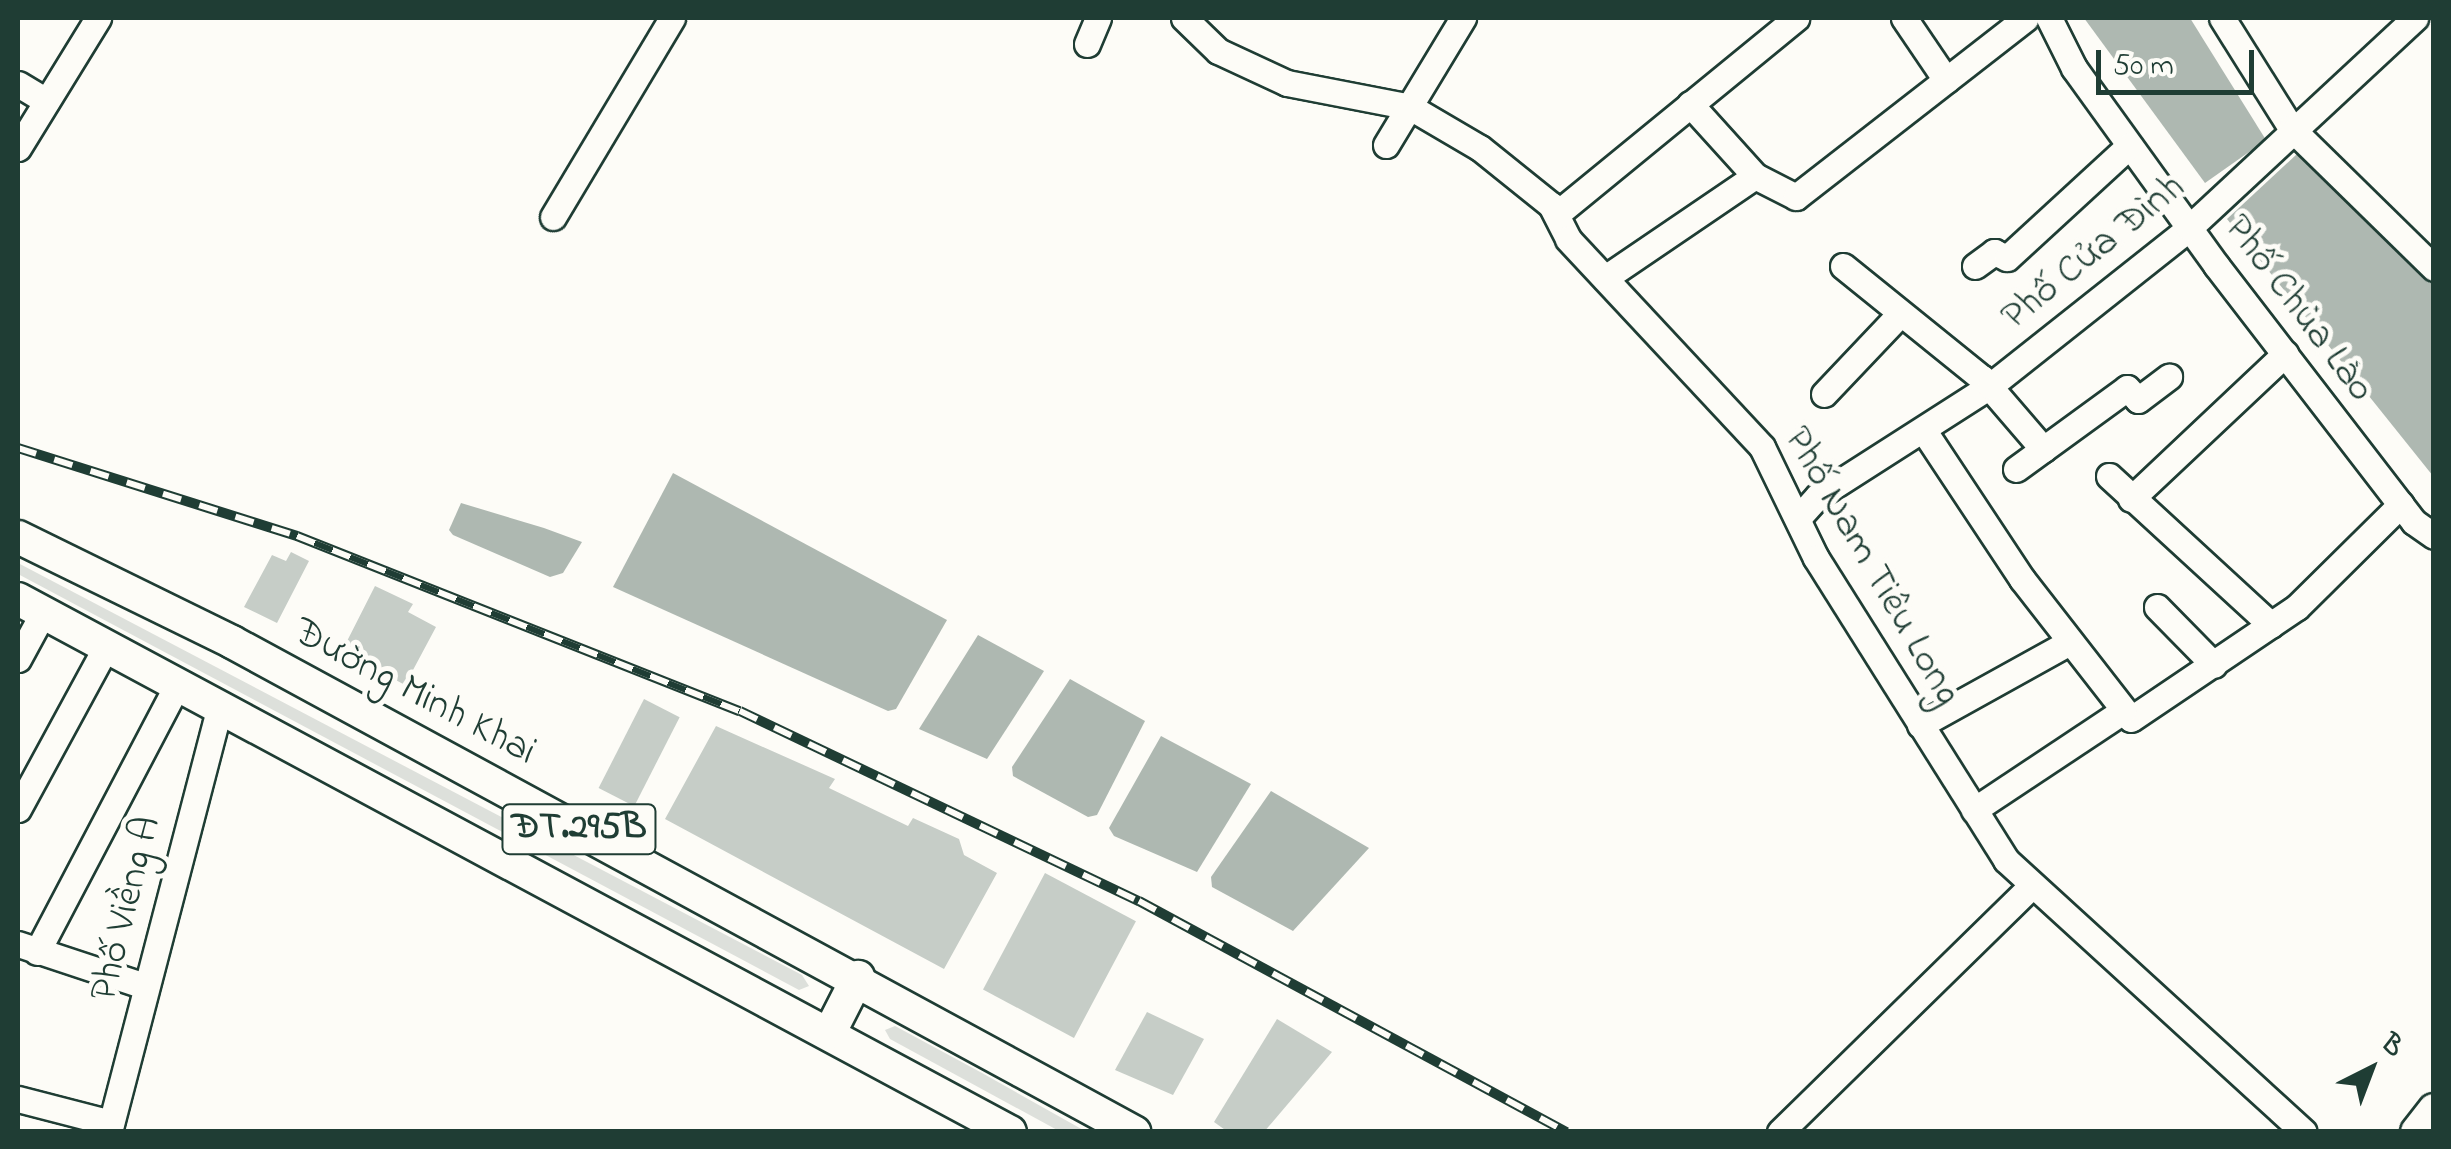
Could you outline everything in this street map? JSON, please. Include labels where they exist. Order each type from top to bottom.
[{"type":"main road","name":"Đường Minh Khai","points":[[18,538],[216,634],[858,977],[1134,1132]]},
{"type":"main road","name":"ĐT.295B","points":[[30,606],[1010,1132]]},
{"type":"main road","points":[[830,1032],[858,977]]},
{"type":"main road","points":[[2417,1132],[2434,1110]]},
{"type":"street","points":[[18,148],[98,18]]},
{"type":"street","points":[[553,217],[672,18]]},
{"type":"street","points":[[1087,44],[1098,18]]},
{"type":"street","name":"Phố Nam Tiêu Long","points":[[1184,18],[1218,51],[1286,83],[1410,107],[1492,156],[1558,213],[1568,240],[1762,447],[1816,558],[2006,860],[2304,1132]]},
{"type":"street","points":[[1386,145],[1463,18]]},
{"type":"street","points":[[1558,213],[1796,18]]},
{"type":"street","points":[[1904,18],[1946,80]]},
{"type":"street","points":[[1690,104],[1756,176],[1796,197],[2026,18]]},
{"type":"street","name":"Phố Chùa Lào","points":[[2049,18],[2074,68],[2189,228],[2401,504],[2434,536]]},
{"type":"street","points":[[2222,18],[2291,128],[2434,268]]},
{"type":"street","name":"Phố Cửa Đình","points":[[1799,517],[1818,496],[1990,386],[2189,228],[2291,128],[2415,18]]},
{"type":"street","points":[[18,84],[46,101]]},
{"type":"street","points":[[1975,266],[1994,252],[2006,258],[2130,146]]},
{"type":"street","points":[[1605,278],[1756,176]]},
{"type":"street","points":[[1843,266],[1990,386],[2043,449]]},
{"type":"street","points":[[1824,394],[1899,315]]},
{"type":"street","points":[[2131,499],[2285,354]]},
{"type":"street","points":[[2016,469],[2126,388],[2138,400],[2169,377]]},
{"type":"street","points":[[1924,431],[2070,642],[2131,719],[2271,625],[2401,504]]},
{"type":"street","points":[[2109,476],[2271,625]]},
{"type":"street","points":[[18,660],[30,606]]},
{"type":"street","points":[[2157,607],[2214,665]]},
{"type":"street","points":[[1920,725],[2070,642]]},
{"type":"street","points":[[18,809],[107,645]]},
{"type":"street","points":[[145,986],[28,948],[178,684]]},
{"type":"street","name":"Phố Viềng A","points":[[110,1127],[220,705]]},
{"type":"street","points":[[1974,810],[2123,711]]},
{"type":"street","points":[[1780,1132],[2032,885]]},
{"type":"street","points":[[18,1099],[110,1127]]},
{"type":"shaded area","points":[[2084,18],[2190,18],[2266,140],[2205,183]]},
{"type":"shaded area","points":[[2297,154],[2433,283],[2433,476],[2227,219]]},
{"type":"shaded area","points":[[673,473],[947,620],[896,709],[888,711],[613,587]]},
{"type":"shaded area","points":[[461,503],[582,542],[563,573],[550,577],[453,535],[449,530]]},
{"type":"shaded area","points":[[18,563],[802,975],[809,986],[799,990],[18,574]]},
{"type":"shaded area","points":[[978,635],[1044,671],[987,759],[919,729]]},
{"type":"shaded area","points":[[1070,679],[1145,721],[1097,815],[1088,817],[1013,776],[1012,767]]},
{"type":"shaded area","points":[[1161,736],[1251,784],[1197,872],[1114,836],[1109,828]]},
{"type":"shaded area","points":[[1271,791],[1369,848],[1293,931],[1212,887],[1211,877]]},
{"type":"shaded area","points":[[895,1026],[1085,1131],[1059,1131],[890,1039],[885,1030]]},
{"type":"building","points":[[291,552],[309,561],[277,623],[244,607],[272,555],[286,561]]},
{"type":"building","points":[[375,586],[413,604],[408,612],[436,627],[405,685],[342,651]]},
{"type":"building","points":[[644,699],[680,717],[634,806],[599,788]]},
{"type":"building","points":[[716,726],[835,779],[829,788],[908,826],[913,818],[959,839],[964,855],[997,873],[944,969],[665,819]]},
{"type":"building","points":[[1045,873],[1136,921],[1074,1038],[983,990]]},
{"type":"building","points":[[1147,1012],[1204,1039],[1173,1095],[1115,1070]]},
{"type":"building","points":[[1277,1019],[1332,1052],[1264,1132],[1228,1132],[1214,1122]]},
{"type":"railway","points":[[18,448],[297,536],[740,711],[1139,901],[1567,1132]]}]
